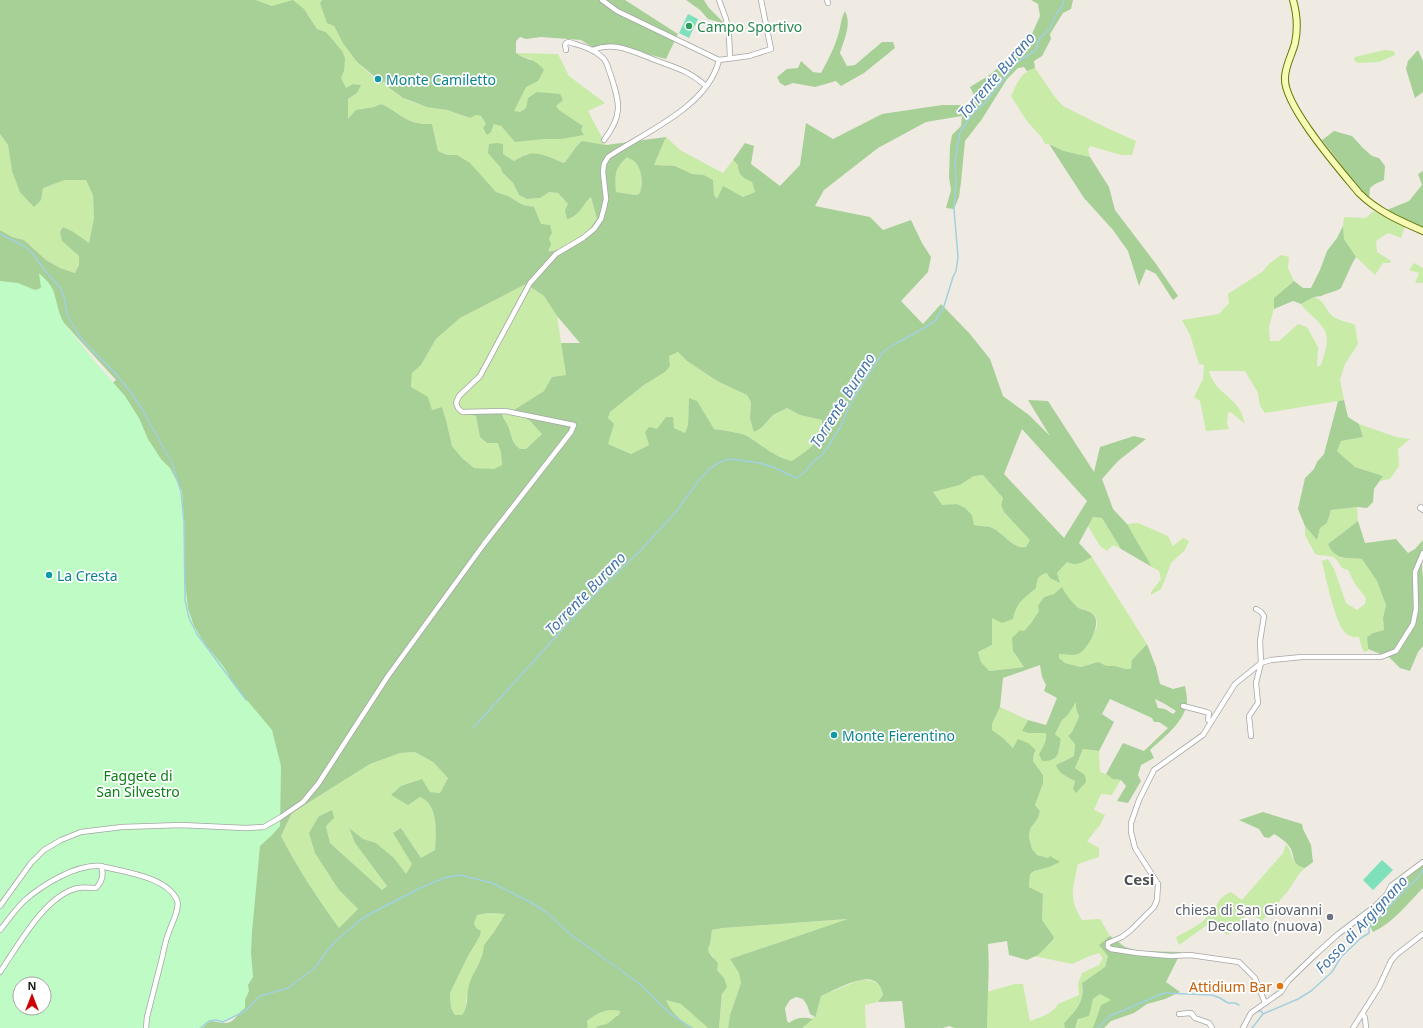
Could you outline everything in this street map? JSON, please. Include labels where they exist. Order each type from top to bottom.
[{"type":"main road","points":[[1293,0],[1297,18],[1295,42],[1284,79],[1287,91],[1304,124],[1359,193],[1368,202],[1380,210],[1423,231]]},
{"type":"street","points":[[602,0],[617,11],[719,60],[749,56],[770,49],[761,0]]},
{"type":"street","points":[[720,0],[729,35],[730,58]]},
{"type":"street","points":[[566,50],[565,45],[569,42],[592,50],[606,61],[618,101],[619,110],[617,118],[604,140]]},
{"type":"street","points":[[592,50],[617,47],[632,51],[680,68],[691,74],[706,86]]},
{"type":"street","points":[[0,906],[31,863],[44,850],[61,840],[80,832],[122,827],[181,825],[245,828],[264,827],[303,802],[322,778],[388,676],[484,544],[571,432],[574,425],[505,411],[462,412],[456,403],[459,396],[480,376],[530,284],[556,254],[583,238],[594,229],[601,219],[606,199],[603,172],[604,164],[608,157],[681,111],[693,101],[714,76],[719,60]]},
{"type":"street","points":[[1265,1003],[1255,978],[1239,962],[1188,955],[1173,956],[1137,954],[1111,949],[1108,945],[1108,943],[1122,937],[1131,930],[1154,907],[1158,900],[1158,884],[1135,848],[1132,840],[1131,823],[1139,800],[1154,770],[1203,735],[1235,684],[1261,663],[1271,660],[1302,656],[1381,657],[1396,650],[1413,624],[1416,609],[1415,572],[1423,553]]},
{"type":"street","points":[[1251,736],[1249,716],[1258,704],[1256,683],[1261,663],[1260,641],[1264,616],[1262,612],[1256,609]]},
{"type":"street","points":[[1183,706],[1208,713],[1208,720],[1211,722]]},
{"type":"street","points":[[1244,1028],[1251,1013],[1281,992],[1288,981],[1316,954],[1337,935],[1379,903],[1387,894],[1391,886],[1423,862]]},
{"type":"street","points":[[0,930],[13,912],[37,891],[73,871],[93,865],[146,877],[155,881],[171,892],[178,903],[175,916],[168,931],[147,1017],[146,1028]]},
{"type":"street","points":[[0,972],[31,926],[48,906],[59,897],[70,891],[84,887],[96,888],[100,884],[103,873],[101,866]]},
{"type":"street","points":[[1353,1028],[1379,987],[1391,961],[1396,955],[1423,934]]},
{"type":"street","points":[[1179,1014],[1191,1013],[1195,1018],[1209,1022],[1212,1028]]},
{"type":"street","points":[[1363,1014],[1366,1028]]},
{"type":"green space","points":[[0,0],[256,0],[272,6],[293,0],[304,9],[317,29],[326,32],[342,51],[345,58],[344,71],[341,78],[346,88],[353,84],[361,85],[357,93],[348,99],[348,119],[356,110],[374,107],[381,104],[410,121],[423,124],[432,124],[438,151],[447,155],[457,155],[470,163],[496,192],[508,196],[523,205],[534,207],[541,224],[550,225],[552,233],[549,238],[551,245],[548,251],[552,251],[558,250],[570,244],[590,229],[597,219],[591,197],[575,216],[567,219],[565,210],[568,204],[558,193],[549,192],[540,198],[527,199],[519,195],[513,183],[502,172],[501,168],[488,153],[489,144],[503,144],[503,154],[514,161],[524,155],[540,154],[564,163],[582,141],[606,145],[666,137],[654,165],[675,166],[692,174],[704,175],[713,180],[714,195],[717,199],[723,186],[743,197],[755,192],[752,182],[742,176],[738,165],[733,160],[745,143],[754,146],[751,164],[780,186],[800,165],[806,123],[833,139],[882,114],[942,105],[971,105],[975,97],[970,87],[998,68],[1002,69],[1006,61],[1031,36],[1040,16],[1038,4],[1031,0],[1073,0],[1071,9],[1063,13],[1050,34],[1051,39],[1042,56],[1034,61],[1035,68],[1027,71],[1024,67],[1018,68],[1007,79],[982,119],[965,141],[959,197],[954,209],[946,208],[951,190],[949,177],[950,146],[952,135],[961,126],[962,116],[926,122],[878,148],[824,190],[815,206],[870,217],[883,230],[911,220],[922,243],[931,257],[928,272],[901,301],[923,324],[941,304],[970,334],[990,359],[1003,396],[1029,415],[1050,436],[1028,400],[1048,401],[1094,472],[1100,447],[1134,436],[1146,439],[1118,461],[1102,479],[1113,509],[1127,524],[1152,567],[1121,549],[1102,518],[1093,517],[1079,543],[1092,557],[1076,564],[1067,562],[1057,573],[1060,583],[1050,578],[1047,573],[1040,576],[1036,588],[1018,605],[1013,619],[1002,623],[992,618],[992,645],[978,652],[981,662],[989,671],[1024,667],[1013,651],[1012,638],[1020,630],[1024,631],[1031,623],[1039,611],[1038,606],[1044,597],[1054,594],[1062,587],[1077,607],[1093,614],[1096,621],[1096,626],[1092,638],[1082,652],[1074,655],[1059,654],[1059,658],[1065,663],[1081,667],[1098,662],[1107,666],[1131,669],[1132,660],[1147,644],[1156,667],[1160,684],[1173,689],[1185,686],[1187,702],[1178,723],[1150,750],[1154,758],[1141,765],[1138,775],[1141,781],[1128,803],[1117,801],[1126,786],[1121,780],[1113,779],[1106,774],[1123,743],[1144,751],[1168,728],[1159,722],[1154,722],[1152,718],[1110,699],[1102,714],[1114,722],[1099,751],[1083,749],[1075,768],[1085,775],[1086,782],[1076,793],[1073,789],[1075,781],[1061,773],[1056,765],[1074,756],[1075,744],[1068,736],[1072,732],[1079,717],[1076,702],[1068,715],[1062,720],[1055,734],[1061,739],[1057,755],[1052,760],[1042,761],[1039,754],[1045,741],[1046,733],[1029,733],[1022,731],[1028,720],[1046,725],[1057,698],[1044,691],[1046,685],[1042,677],[1040,665],[1003,678],[1000,707],[992,724],[992,730],[1013,748],[1018,739],[1028,743],[1036,750],[1033,761],[1043,775],[1043,783],[1035,805],[1040,811],[1038,818],[1030,829],[1029,837],[1032,849],[1037,855],[1048,858],[1050,856],[1060,862],[1034,871],[1030,874],[1029,887],[1043,894],[1042,920],[1054,937],[1053,940],[1038,955],[1027,960],[1009,955],[1007,941],[988,944],[989,976],[987,1028],[955,1028],[949,1026],[943,1028],[905,1028],[902,1001],[878,1002],[883,995],[881,988],[874,981],[867,979],[854,982],[821,996],[815,1017],[810,1014],[803,999],[796,997],[790,1000],[785,1008],[787,1021],[789,1023],[800,1018],[813,1019],[802,1028],[728,1028],[730,1015],[741,983],[739,973],[730,959],[848,919],[712,930],[708,949],[709,953],[718,963],[717,970],[724,978],[727,987],[722,994],[719,1028],[708,1028],[681,1004],[666,1000],[677,1016],[694,1028],[595,1028],[608,1023],[619,1015],[620,1011],[610,1010],[587,1021],[588,1027],[586,1028],[0,1028],[0,438],[53,436],[116,380],[64,323],[60,322],[0,403],[0,230],[12,237],[24,240],[46,260],[60,268],[75,273],[79,265],[79,256],[62,241],[60,232],[63,227],[72,231],[89,243],[94,218],[93,195],[86,180],[65,180],[43,188],[41,200],[34,207],[20,192],[12,171],[8,145],[0,134]],"holes":[[[627,157],[634,161],[641,173],[642,182],[641,191],[639,194],[636,195],[616,192],[616,173]],[[526,284],[544,296],[557,316],[580,343],[561,343],[566,375],[552,377],[544,391],[514,410],[530,421],[542,434],[526,449],[520,449],[517,447],[512,439],[502,414],[482,409],[457,410],[476,416],[480,437],[487,443],[498,443],[502,465],[494,469],[474,468],[462,458],[452,446],[442,407],[432,410],[428,397],[411,387],[412,373],[421,365],[436,339],[460,318]],[[678,352],[687,361],[717,381],[747,395],[751,402],[750,418],[754,432],[761,428],[773,415],[787,408],[800,415],[822,420],[822,428],[817,440],[809,449],[792,461],[774,454],[745,435],[714,429],[697,401],[689,398],[688,425],[685,433],[674,428],[673,417],[666,417],[657,429],[649,427],[645,432],[649,445],[631,454],[608,444],[614,424],[608,418],[610,412],[644,385],[665,372],[670,366],[669,356]],[[1022,429],[1087,501],[1064,538],[1004,474]],[[983,475],[1003,498],[1001,505],[1004,512],[1030,540],[1026,547],[1021,547],[1012,543],[995,529],[974,525],[972,515],[965,508],[957,504],[942,505],[933,492],[960,485],[974,476]],[[1155,699],[1176,711],[1173,714],[1165,709],[1158,708]],[[415,752],[433,762],[448,778],[440,793],[430,792],[422,779],[401,786],[391,795],[408,805],[420,797],[426,801],[430,806],[435,820],[435,850],[421,858],[401,828],[393,833],[412,864],[406,874],[394,858],[376,843],[363,839],[349,828],[355,843],[387,886],[382,890],[330,843],[326,826],[334,818],[332,810],[319,816],[309,833],[315,853],[339,890],[358,909],[339,928],[308,884],[281,836],[292,813],[370,764],[400,753]],[[488,913],[505,914],[484,945],[484,950],[469,985],[466,1008],[462,1015],[455,1015],[451,1008],[450,993],[468,956],[480,936],[481,931],[476,928],[474,923],[477,915]],[[241,1010],[234,1020],[227,1023],[207,1020]]]},
{"type":"green space","points":[[256,0],[322,0],[320,3],[341,39],[358,63],[374,77],[379,84],[384,81],[397,94],[412,102],[446,110],[470,118],[476,114],[481,116],[491,132],[494,124],[501,126],[505,131],[543,139],[561,139],[581,130],[583,126],[559,110],[556,106],[526,108],[520,112],[513,112],[526,86],[538,81],[531,59],[520,56],[516,53],[558,54],[569,76],[605,103],[588,111],[606,145],[582,141],[564,163],[547,156],[527,154],[514,161],[503,154],[488,152],[501,168],[502,172],[513,183],[519,195],[528,199],[540,198],[549,192],[558,193],[568,204],[572,218],[591,197],[597,219],[587,232],[576,240],[564,247],[548,251],[534,207],[523,205],[508,196],[496,192],[457,155],[447,155],[438,151],[432,124],[423,124],[410,121],[381,104],[374,107],[357,110],[348,119],[348,99],[357,93],[360,85],[353,84],[346,89],[341,78],[344,71],[326,32],[317,29],[304,9],[272,6]]},
{"type":"green space","points":[[322,0],[625,0],[678,34],[666,59],[617,46],[592,47],[581,40],[541,37],[526,39],[520,37],[516,41],[516,53],[537,63],[544,70],[538,81],[526,87],[514,111],[520,112],[526,108],[528,98],[537,92],[560,94],[563,100],[556,106],[559,110],[583,126],[581,130],[584,135],[561,139],[515,142],[501,126],[494,124],[491,132],[487,135],[483,128],[486,124],[481,116],[476,115],[470,118],[447,110],[427,107],[403,98],[388,87],[384,81],[380,84],[375,77],[357,62],[343,43],[334,26],[327,23],[320,3]]},
{"type":"green space","points":[[686,0],[704,0],[709,8],[725,24],[708,19],[700,10]]},
{"type":"green space","points":[[845,11],[848,27],[840,53],[847,66],[855,65],[882,42],[893,42],[895,48],[864,73],[841,86],[836,81],[815,87],[793,83],[785,86],[780,83],[777,77],[787,69],[798,68],[801,61],[813,72],[821,73],[835,43]]},
{"type":"green space","name":"Campo Sportivo","points":[[688,14],[698,19],[689,38],[679,33]]},
{"type":"green space","points":[[1384,50],[1394,51],[1395,55],[1379,62],[1357,63],[1354,60],[1355,57]]},
{"type":"green space","points":[[1418,50],[1423,61],[1423,92],[1415,98],[1406,69],[1408,61]]},
{"type":"green space","points":[[1035,68],[1063,106],[1136,141],[1132,155],[1121,155],[1090,146],[1088,150],[1090,157],[1064,151],[1050,144],[1045,144],[1042,138],[1026,120],[1011,96],[1023,75]]},
{"type":"green space","points":[[1334,131],[1352,136],[1372,156],[1379,158],[1385,166],[1384,180],[1370,188],[1369,199],[1322,140]]},
{"type":"green space","points":[[0,134],[8,145],[12,171],[41,200],[43,188],[65,180],[86,180],[93,195],[94,218],[89,244],[72,231],[63,227],[60,232],[62,241],[79,256],[79,265],[75,273],[60,268],[46,260],[24,240],[12,237],[0,230]]},
{"type":"green space","points":[[666,137],[680,150],[723,173],[733,160],[738,165],[739,171],[742,175],[752,182],[755,192],[743,197],[734,193],[717,199],[714,195],[713,180],[704,175],[692,174],[675,166],[654,165]]},
{"type":"green space","points":[[1049,144],[1064,151],[1090,157],[1109,187],[1115,210],[1178,296],[1173,300],[1156,274],[1146,269],[1139,286],[1128,251],[1113,230],[1084,198]]},
{"type":"green space","points":[[627,156],[635,162],[641,173],[641,191],[636,195],[616,192],[616,172]]},
{"type":"green space","points":[[1423,171],[1423,229],[1386,212],[1387,210],[1409,201],[1422,185],[1418,174]]},
{"type":"green space","points":[[1373,211],[1405,226],[1401,238],[1388,233],[1376,241],[1377,252],[1391,261],[1390,263],[1383,263],[1375,275],[1356,257],[1344,239],[1343,226],[1344,217],[1366,218]]},
{"type":"green space","points":[[1343,226],[1344,239],[1356,257],[1341,288],[1322,296],[1314,297],[1301,304],[1293,301],[1274,309],[1274,298],[1294,281],[1303,288],[1311,288],[1327,251],[1337,238]]},
{"type":"green space","points":[[1281,255],[1289,257],[1288,268],[1294,281],[1274,298],[1275,304],[1269,327],[1270,341],[1279,341],[1298,324],[1307,327],[1318,347],[1317,367],[1321,365],[1327,340],[1326,334],[1321,325],[1301,304],[1314,297],[1321,301],[1328,312],[1334,317],[1355,325],[1358,344],[1345,364],[1340,380],[1344,400],[1265,413],[1260,406],[1258,393],[1245,371],[1209,371],[1211,378],[1233,401],[1242,413],[1245,424],[1232,413],[1228,412],[1227,423],[1229,429],[1206,431],[1200,401],[1194,397],[1203,379],[1204,365],[1199,364],[1190,335],[1182,320],[1219,314],[1229,303],[1228,294],[1262,272],[1270,263]]},
{"type":"green space","points":[[1414,263],[1423,268],[1423,283],[1415,283],[1419,273],[1409,270]]},
{"type":"green space","name":"Faggete di San Silvestro","points":[[39,273],[52,287],[60,315],[64,323],[125,396],[139,418],[148,439],[161,459],[170,468],[182,491],[185,536],[185,582],[188,608],[194,626],[205,644],[224,667],[235,686],[272,730],[281,766],[280,826],[260,846],[252,932],[251,953],[253,977],[248,985],[249,991],[245,1000],[245,1008],[229,1019],[222,1021],[210,1021],[202,1028],[0,1028],[0,281],[18,283],[35,290],[41,288]]},
{"type":"green space","points":[[526,284],[544,296],[557,316],[566,375],[552,377],[544,391],[514,410],[530,421],[542,434],[526,449],[520,450],[515,445],[503,418],[464,413],[476,416],[480,437],[487,443],[498,443],[501,453],[502,465],[494,470],[474,468],[462,458],[452,446],[442,407],[432,410],[411,387],[412,373],[421,365],[436,339],[460,318]]},
{"type":"green space","points":[[678,352],[687,361],[717,381],[747,395],[751,402],[750,418],[761,428],[773,415],[787,408],[800,415],[822,420],[817,440],[809,449],[792,461],[774,454],[745,435],[714,429],[708,422],[703,411],[689,399],[688,425],[685,433],[674,428],[649,445],[631,454],[608,444],[608,418],[610,412],[644,385],[665,372],[670,366],[669,356]]},
{"type":"green space","points":[[1344,400],[1348,417],[1359,424],[1363,437],[1341,441],[1337,451],[1355,467],[1383,476],[1374,489],[1373,502],[1367,508],[1357,507],[1331,510],[1327,523],[1320,528],[1317,540],[1305,526],[1298,509],[1305,478],[1314,469],[1317,462],[1324,454],[1338,401]]},
{"type":"green space","points":[[1359,424],[1396,437],[1410,439],[1398,449],[1399,466],[1390,479],[1379,481],[1383,476],[1355,467],[1337,451],[1341,441],[1363,437]]},
{"type":"green space","points":[[983,475],[1003,498],[1001,505],[1004,512],[1031,540],[1026,547],[1021,547],[1012,543],[995,529],[974,525],[972,515],[957,504],[942,506],[933,492],[960,485],[974,476]]},
{"type":"green space","points":[[1357,507],[1358,521],[1328,544],[1341,558],[1362,559],[1377,581],[1386,605],[1383,618],[1384,630],[1373,633],[1367,637],[1368,651],[1364,652],[1359,637],[1352,637],[1348,635],[1340,625],[1322,561],[1328,559],[1334,569],[1346,603],[1357,610],[1365,604],[1366,598],[1355,584],[1348,570],[1342,568],[1339,562],[1333,557],[1315,554],[1305,535],[1305,526],[1317,540],[1320,528],[1327,523],[1331,510]]},
{"type":"green space","points":[[1093,517],[1102,518],[1121,549],[1113,545],[1107,551],[1100,546],[1088,526]]},
{"type":"green space","points":[[1358,521],[1365,543],[1396,539],[1408,553],[1415,549],[1423,540],[1423,646],[1418,652],[1410,671],[1400,668],[1390,658],[1368,649],[1367,637],[1373,633],[1384,630],[1383,618],[1386,605],[1377,581],[1362,559],[1338,556],[1328,544]]},
{"type":"green space","points":[[1138,523],[1168,536],[1173,546],[1183,538],[1189,541],[1185,550],[1171,563],[1161,589],[1151,595],[1151,592],[1161,579],[1159,571],[1152,567],[1127,524]]},
{"type":"green space","points":[[1092,557],[1147,644],[1132,660],[1132,669],[1107,666],[1098,662],[1081,667],[1065,663],[1058,658],[1059,654],[1077,655],[1093,635],[1097,623],[1096,618],[1092,613],[1079,608],[1062,596],[1054,595],[1044,597],[1039,611],[1024,631],[1013,651],[1024,667],[988,671],[981,662],[978,652],[992,645],[992,618],[1015,608],[1036,588],[1040,576],[1047,573],[1059,582],[1057,573],[1067,562],[1076,564]]},
{"type":"green space","points":[[1077,700],[1076,708],[1079,717],[1072,732],[1068,736],[1075,744],[1074,756],[1061,762],[1065,776],[1075,781],[1073,789],[1085,775],[1075,768],[1083,749],[1099,751],[1100,772],[1114,779],[1121,780],[1112,795],[1101,794],[1094,810],[1105,815],[1100,825],[1087,841],[1099,848],[1099,857],[1078,864],[1073,886],[1073,899],[1082,920],[1100,919],[1110,936],[1100,945],[1108,956],[1105,967],[1082,983],[1081,1001],[1064,1023],[1065,1028],[987,1028],[987,992],[1014,984],[1023,984],[1030,1021],[1046,1015],[1058,1004],[1079,995],[1078,984],[1082,973],[1099,965],[1103,958],[1099,953],[1072,964],[1034,956],[1053,941],[1054,937],[1042,920],[1043,894],[1029,887],[1030,874],[1034,871],[1049,867],[1048,858],[1037,855],[1032,849],[1029,837],[1030,829],[1038,818],[1040,811],[1035,805],[1043,782],[1043,775],[1033,761],[1036,750],[1033,747],[1013,748],[992,730],[992,724],[1000,707],[1028,720],[1022,731],[1029,733],[1046,733],[1045,741],[1039,754],[1059,752],[1061,739],[1055,734],[1062,720],[1068,715]]},
{"type":"green space","points":[[415,752],[433,762],[448,778],[440,793],[430,792],[420,797],[430,806],[435,820],[435,850],[421,858],[401,828],[412,864],[406,875],[394,858],[376,843],[362,839],[349,829],[355,843],[387,886],[382,890],[330,843],[326,826],[332,810],[318,816],[334,880],[339,890],[358,909],[339,928],[308,884],[281,836],[292,813],[370,764],[400,753]]},
{"type":"green space","points":[[1263,812],[1302,824],[1311,845],[1313,862],[1305,868],[1301,867],[1296,863],[1288,844],[1274,834],[1269,838],[1264,837],[1259,829],[1239,820]]},
{"type":"green space","points":[[1286,844],[1295,862],[1300,867],[1305,868],[1299,874],[1288,891],[1262,921],[1249,912],[1228,935],[1210,923],[1179,945],[1176,937],[1203,921],[1213,911],[1222,897],[1231,892],[1242,900],[1283,853]]},
{"type":"green space","points":[[1382,860],[1393,870],[1373,890],[1363,880]]},
{"type":"green space","points":[[1423,863],[1423,888],[1394,918],[1373,932],[1365,916]]},
{"type":"green space","points":[[488,913],[505,914],[484,945],[484,952],[473,975],[466,1000],[466,1010],[462,1015],[455,1015],[451,1008],[450,993],[468,956],[480,936],[481,931],[476,928],[474,923],[477,915]]},
{"type":"green space","points":[[850,919],[730,959],[739,973],[741,983],[730,1015],[728,1028],[719,1028],[724,978],[717,970],[713,956],[709,953],[708,949],[712,930]]},
{"type":"green space","points":[[1110,936],[1125,947],[1139,951],[1181,952],[1166,982],[1180,992],[1165,999],[1147,1004],[1134,1013],[1111,1021],[1104,1028],[1092,1028],[1101,1005],[1111,1000],[1100,994],[1093,999],[1089,1016],[1078,1019],[1075,1028],[1065,1028],[1064,1023],[1076,1010],[1081,1001],[1083,990],[1082,983],[1105,967],[1108,956],[1099,945]]},
{"type":"green space","points":[[860,980],[875,982],[882,990],[883,995],[878,1002],[865,1005],[866,1028],[802,1028],[816,1015],[821,996]]},
{"type":"green space","points":[[1100,994],[1112,1000],[1101,1005],[1092,1028],[1075,1028],[1085,1009],[1092,1000]]},
{"type":"green space","points":[[665,999],[681,1004],[708,1028],[695,1028],[685,1024],[673,1012]]},
{"type":"green space","points":[[614,1009],[620,1010],[619,1015],[609,1022],[595,1028],[586,1028],[588,1027],[587,1021],[594,1016],[603,1011]]},
{"type":"waterway","name":"Torrente Burano","points":[[473,728],[592,597],[640,551],[675,513],[709,469],[720,462],[730,459],[759,463],[773,467],[796,478],[805,472],[812,463],[823,454],[841,426],[855,396],[883,352],[935,321],[944,306],[956,271],[958,257],[954,209],[956,183],[955,161],[960,132],[974,112],[984,104],[1016,63],[1036,50],[1039,39],[1050,28],[1064,0]]},
{"type":"waterway","points":[[0,234],[24,246],[32,253],[61,289],[67,314],[78,334],[115,373],[132,394],[172,463],[181,492],[184,522],[185,600],[189,618],[197,634],[246,700]]},
{"type":"waterway","name":"Fosso di Argignano","points":[[1252,1028],[1263,1014],[1298,999],[1311,991],[1332,972],[1341,957],[1361,938],[1369,933],[1369,928],[1372,924],[1418,878],[1423,870]]},
{"type":"waterway","points":[[200,1028],[209,1021],[216,1020],[223,1022],[245,1011],[260,996],[288,988],[316,967],[326,952],[336,941],[359,921],[370,914],[422,887],[444,878],[460,875],[492,883],[532,903],[546,912],[570,934],[640,984],[670,1014],[692,1028]]},
{"type":"waterway","points":[[1098,1028],[1110,1016],[1164,993],[1212,995],[1228,1003],[1235,1003],[1239,1005]]},
{"type":"waterway","name":"Fosso di Argignano","points":[[1258,1011],[1261,1011],[1263,1014]]},
{"type":"place","name":"Campo Sportivo","points":[[689,26]]},
{"type":"place","name":"Monte Camiletto","points":[[378,79]]},
{"type":"place","name":"La Cresta","points":[[49,575]]},
{"type":"place","name":"Monte Fierentino","points":[[834,735]]},
{"type":"place","name":"chiesa di San Giovanni Decollato (nuova)","points":[[1330,917]]},
{"type":"place","name":"Attidium Bar","points":[[1280,986]]},
{"type":"district","name":"Cesi","points":[[1139,879]]}]
